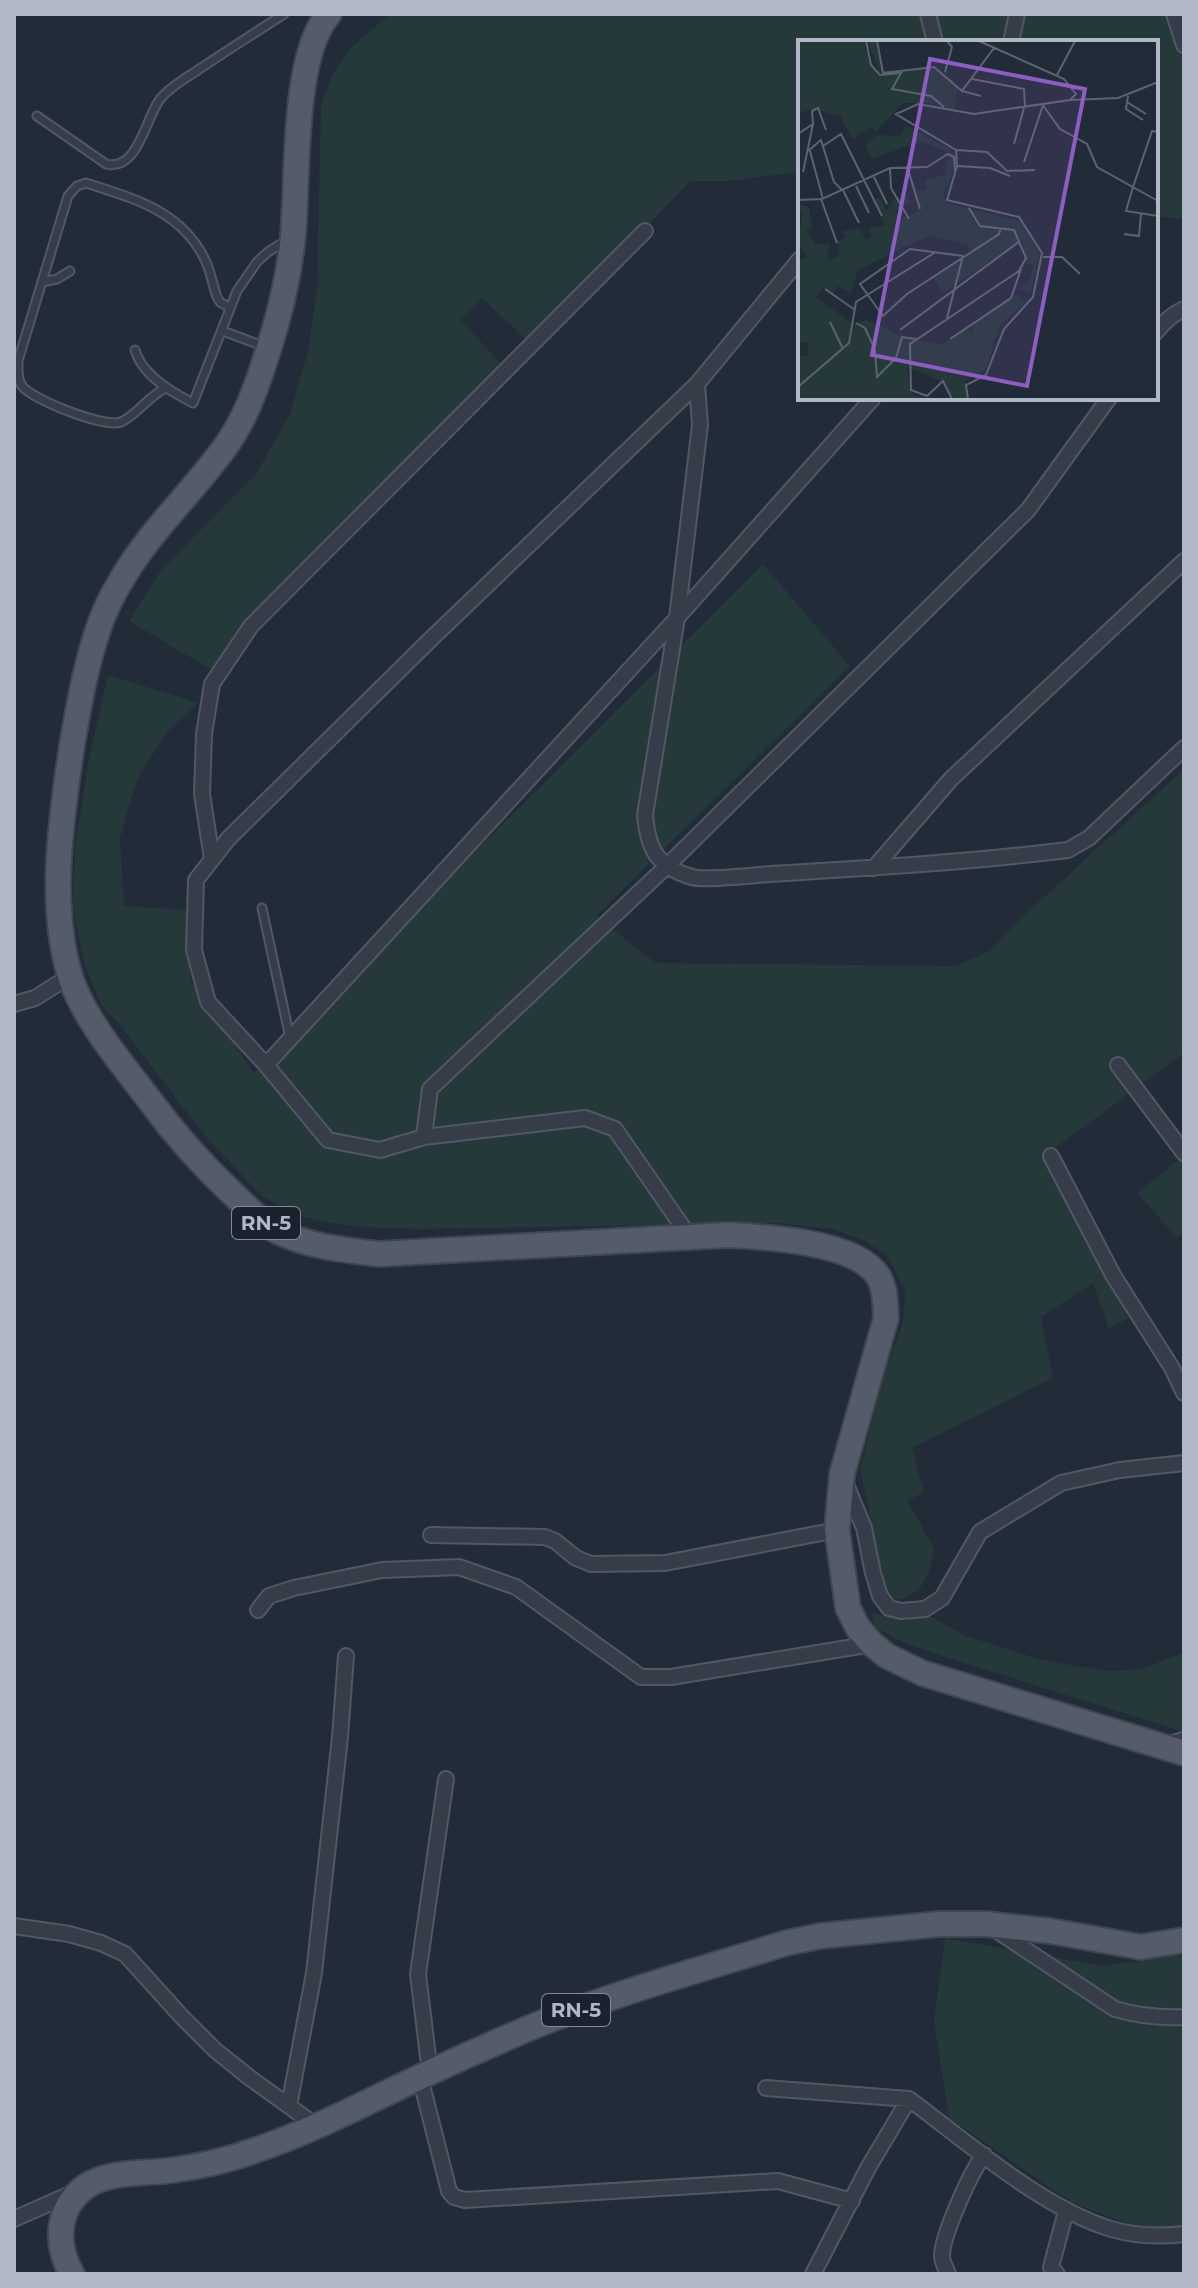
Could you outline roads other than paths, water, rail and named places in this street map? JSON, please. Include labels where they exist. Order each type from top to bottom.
[{"type":"main road","name":"RN-5","points":[[329,14],[310,53],[303,90],[287,280],[269,349],[248,409],[224,449],[142,549],[120,583],[100,622],[83,684],[64,801],[59,890],[60,919],[70,976],[81,1004],[133,1078],[210,1174],[252,1213],[276,1230],[308,1243],[331,1249],[379,1254],[689,1236],[771,1237],[803,1242],[864,1261],[877,1275],[885,1296],[886,1318],[842,1474],[837,1530],[848,1608],[858,1628],[887,1656],[922,1673],[1184,1753]]},
{"type":"main road","name":"RN-5","points":[[86,2187],[110,2177],[227,2160],[318,2127],[425,2075],[569,2012],[786,1943],[820,1936],[939,1924],[986,1924],[1050,1931],[1141,1947],[1184,1940]]},
{"type":"main road","points":[[72,2274],[61,2247],[60,2228],[76,2196],[86,2187]]},
{"type":"street","points":[[928,14],[934,40]]},
{"type":"street","points":[[1011,40],[1017,14]]},
{"type":"street","points":[[1174,14],[1184,45]]},
{"type":"street","points":[[212,859],[202,794],[204,734],[212,684],[251,626],[645,231]]},
{"type":"street","points":[[689,1236],[615,1129],[585,1118],[424,1137],[380,1150],[328,1140],[266,1065],[208,1002],[194,950],[196,880],[228,839],[697,384],[798,261]]},
{"type":"street","points":[[1158,329],[1163,322],[1184,309]]},
{"type":"street","points":[[697,384],[700,425],[677,618],[645,815],[647,838],[667,866],[695,879],[874,868],[1068,850],[1089,838],[1184,748]]},
{"type":"street","points":[[266,1065],[677,618],[871,400]]},
{"type":"street","points":[[424,1137],[430,1089],[667,866],[1028,510],[1108,400]]},
{"type":"street","points":[[874,868],[951,779],[1184,561]]},
{"type":"street","points":[[14,1004],[35,998],[70,976]]},
{"type":"street","points":[[1118,1065],[1184,1153]]},
{"type":"street","points":[[1051,1156],[1113,1275],[1172,1368],[1184,1393]]},
{"type":"street","points":[[842,1474],[864,1528],[880,1596],[889,1608],[901,1611],[925,1609],[942,1598],[980,1532],[1061,1483],[1120,1470],[1184,1463]]},
{"type":"street","points":[[431,1535],[545,1537],[576,1558],[591,1564],[606,1564],[665,1563],[837,1530]]},
{"type":"street","points":[[258,1610],[269,1596],[294,1588],[382,1570],[459,1567],[516,1587],[641,1677],[671,1677],[872,1644]]},
{"type":"street","points":[[289,2106],[314,1973],[346,1656]]},
{"type":"street","points":[[446,1779],[418,1974],[425,2075],[449,2191],[454,2197],[465,2200],[778,2181],[852,2201]]},
{"type":"street","points":[[986,1924],[1115,2009],[1138,2015],[1184,2017]]},
{"type":"street","points":[[14,1926],[69,1934],[125,1954],[215,2050],[318,2127]]},
{"type":"street","points":[[766,2088],[909,2099],[1066,2211],[1112,2230],[1156,2237],[1184,2234]]},
{"type":"street","points":[[813,2274],[868,2168],[909,2099]]},
{"type":"street","points":[[948,2274],[941,2259],[944,2241],[975,2166],[984,2155]]},
{"type":"street","points":[[14,2219],[86,2187]]},
{"type":"street","points":[[1057,2274],[1051,2267],[1066,2211]]},
{"type":"lane","points":[[37,116],[106,164],[124,161],[135,149],[160,99],[284,14]]},
{"type":"lane","points":[[166,388],[153,394],[132,415],[111,424],[59,407],[23,387],[18,376],[18,361],[68,196],[77,186],[86,183],[163,211],[186,231],[206,260],[217,297],[230,308]]},
{"type":"lane","points":[[135,350],[138,361],[166,388],[193,403],[237,291],[257,262],[293,237]]},
{"type":"lane","points":[[42,282],[57,279],[70,271]]},
{"type":"lane","points":[[223,331],[269,349]]},
{"type":"lane","points":[[262,908],[291,1040]]},
{"type":"lane","points":[[1155,1744],[1184,1736]]}]
